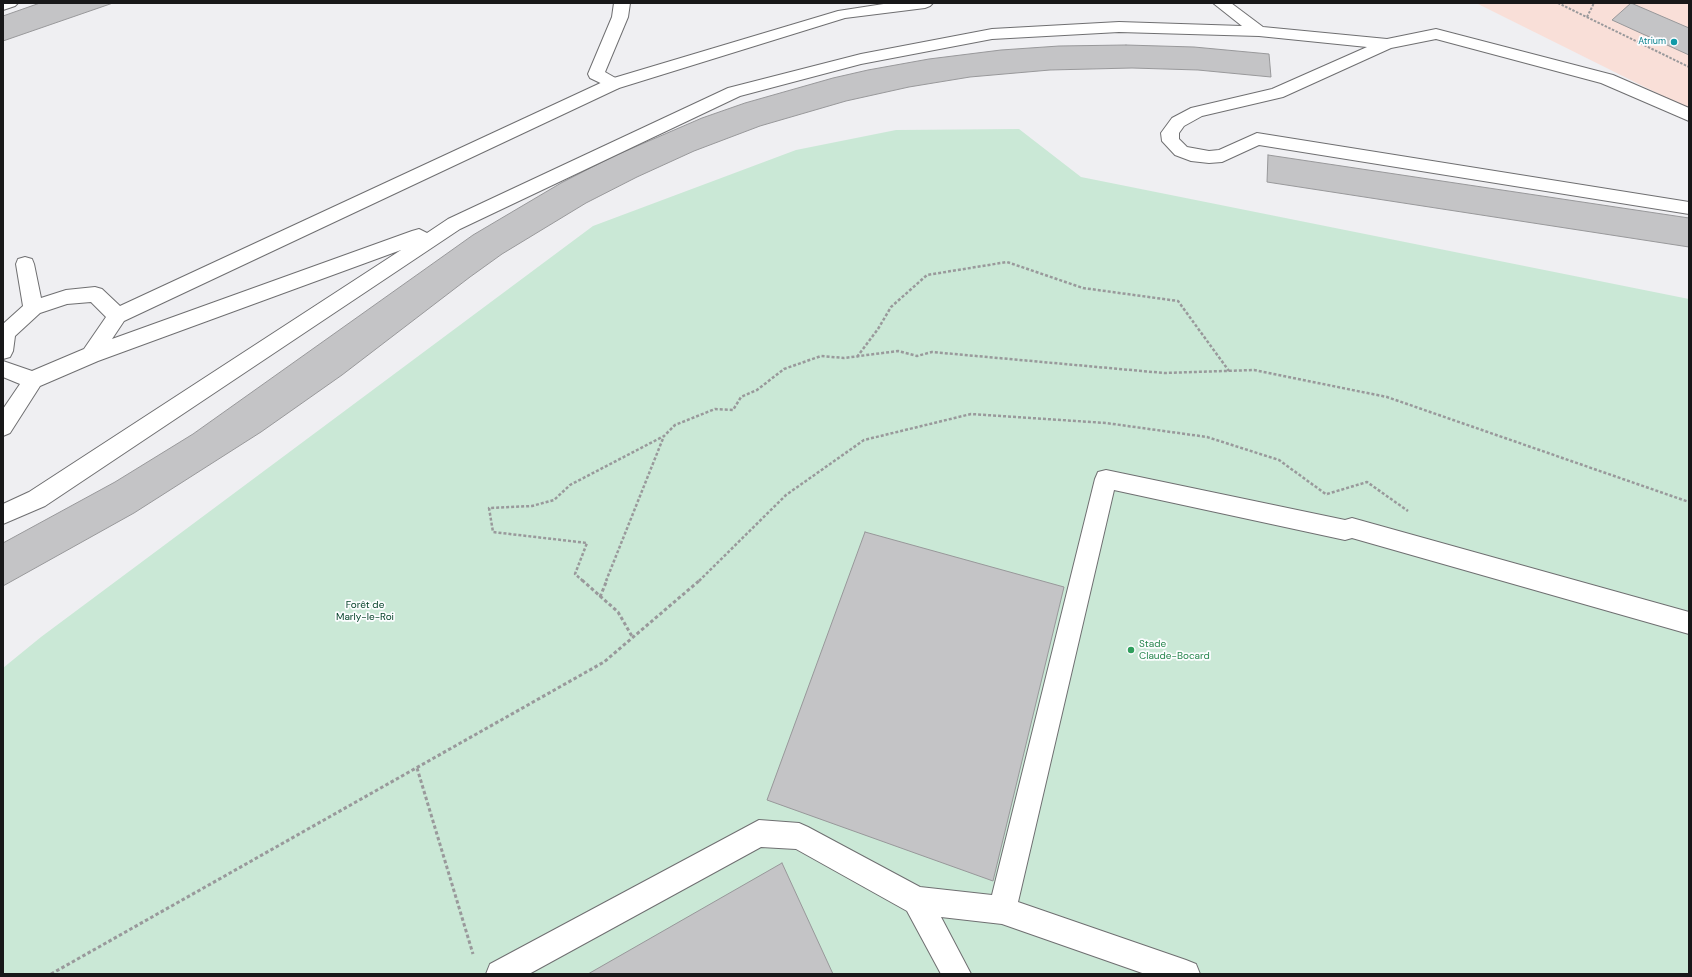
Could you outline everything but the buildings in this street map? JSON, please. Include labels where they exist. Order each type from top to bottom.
[{"type":"street","points":[[3,5],[10,3]]},
{"type":"street","points":[[613,84],[596,74],[620,17],[622,3]]},
{"type":"street","points":[[91,355],[117,316],[613,84],[843,14],[925,3]]},
{"type":"street","points":[[1221,3],[1259,31]]},
{"type":"street","points":[[3,427],[33,380],[91,355],[454,224],[734,92],[861,59],[992,34],[1119,27],[1259,31],[1387,44]]},
{"type":"street","points":[[1689,115],[1607,79],[1436,34],[1387,44],[1277,93],[1198,112],[1178,122],[1170,133],[1171,141],[1181,151],[1192,155],[1209,157],[1222,156],[1257,139],[1689,208]]},
{"type":"street","points":[[3,514],[44,494],[454,224]]},
{"type":"street","points":[[25,264],[33,308]]},
{"type":"street","points":[[3,351],[6,333],[33,308],[66,297],[96,294],[117,316]]},
{"type":"street","points":[[3,369],[33,380]]},
{"type":"street","points":[[1002,910],[1106,479],[1345,530],[1352,528],[1689,624]]},
{"type":"street","points":[[500,974],[759,832],[799,836],[917,901],[1002,910],[1186,974]]},
{"type":"street","points":[[917,901],[956,974]]},
{"type":"path","points":[[1558,3],[1689,67]]},
{"type":"path","points":[[1587,17],[1594,3]]},
{"type":"path","points":[[857,357],[878,329],[891,307],[927,275],[1007,262],[1083,288],[1178,301],[1230,371]]},
{"type":"path","points":[[633,638],[618,612],[575,574],[587,543],[493,532],[489,508],[532,506],[554,500],[570,485],[592,472],[664,436],[675,425],[715,409],[733,410],[741,397],[757,390],[784,369],[821,356],[844,358],[898,351],[917,356],[932,352],[1164,373],[1254,370],[1387,397],[1550,455],[1689,502]]},
{"type":"path","points":[[51,974],[604,662],[708,573],[786,495],[864,440],[971,414],[1106,422],[1207,437],[1279,460],[1326,494],[1345,530]]},
{"type":"path","points":[[600,597],[664,436]]},
{"type":"path","points":[[417,767],[475,961]]},
{"type":"shaded area","points":[[1476,3],[1689,3],[1689,109]]},
{"type":"green space","name":"Forêt de Marly-le-Roi","points":[[1019,129],[1081,177],[1689,299],[1689,974],[3,974],[3,668],[41,637],[593,226],[796,150],[896,130]]},
{"type":"place","name":"Atrium","points":[[1674,42]]},
{"type":"place","name":"Stade Claude-Bocard","points":[[1131,650]]}]
